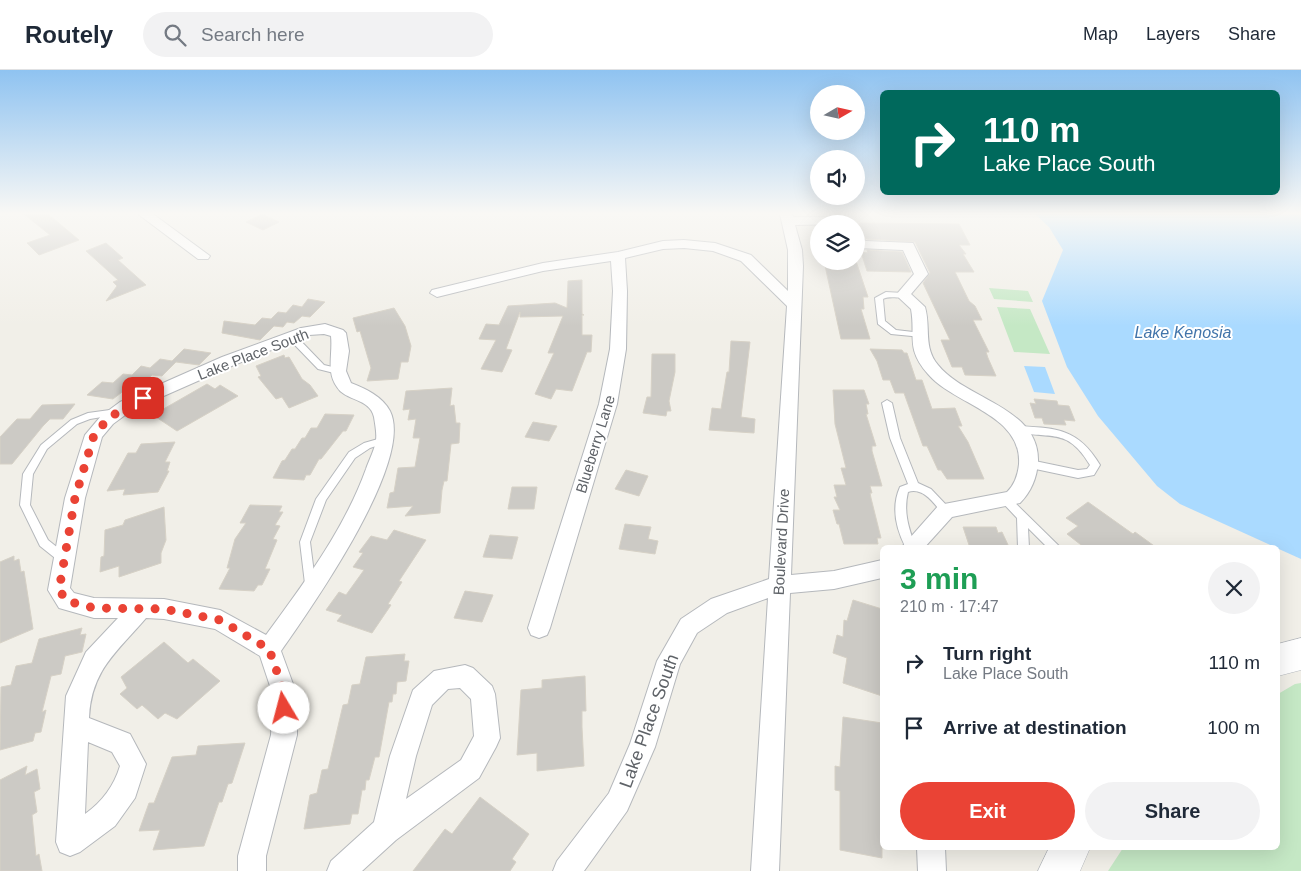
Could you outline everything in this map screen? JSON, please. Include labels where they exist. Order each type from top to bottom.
[{"type":"street","points":[[197,251],[203,256]]},
{"type":"street","points":[[436,293],[543,266],[640,251]]},
{"type":"street","points":[[730,251],[746,258],[755,265],[793,304]]},
{"type":"street","name":"Boulevard Drive","points":[[764,871],[795,251]]},
{"type":"street","points":[[910,251],[921,274],[902,295],[918,307],[920,312],[919,335],[923,352],[935,373],[945,382],[1000,414],[1017,429],[1028,445],[1030,464],[1024,485],[1013,498],[946,510],[913,545]]},
{"type":"street","name":"Blueberry Lane","points":[[539,628],[608,404],[618,349],[620,291],[618,256]]},
{"type":"street","name":"Lake Place South","points":[[269,649],[220,620],[164,609],[94,608],[67,601],[59,590],[75,498],[94,435],[107,420],[126,406],[228,361],[306,331],[324,329],[338,333],[340,351],[338,371]]},
{"type":"street","points":[[252,871],[252,856],[284,735],[285,695],[269,649],[310,592],[364,500],[385,440],[382,413],[368,397],[344,386],[338,371]]},
{"type":"street","name":"Lake Place South","points":[[567,871],[618,802],[642,747],[668,661],[689,626],[720,606],[779,585],[834,580],[880,569]]},
{"type":"street","points":[[76,725],[78,696],[94,660],[141,609]]},
{"type":"street","points":[[1280,659],[1301,654]]},
{"type":"street","points":[[341,871],[386,830],[470,769],[486,738],[483,694],[465,676],[442,679],[422,698],[404,756],[386,830]]},
{"type":"street","points":[[930,850],[932,871]]},
{"type":"street","points":[[1060,871],[1069,850]]},
{"type":"lane","points":[[902,295],[886,294],[879,298],[881,322],[894,332],[919,335]]},
{"type":"lane","points":[[292,336],[321,367],[338,371]]},
{"type":"lane","points":[[886,403],[895,438],[914,486]]},
{"type":"lane","points":[[64,559],[44,543],[26,505],[28,474],[44,447],[74,422],[88,416],[118,412]]},
{"type":"lane","points":[[1017,429],[1053,432],[1069,436],[1086,449],[1095,465],[1090,472],[1078,474],[1030,464]]},
{"type":"lane","points":[[310,592],[305,542],[321,499],[352,455],[368,446],[385,440]]},
{"type":"lane","points":[[910,545],[902,532],[901,512],[904,490],[914,486],[930,492],[946,510]]},
{"type":"lane","points":[[1005,500],[1053,545]]},
{"type":"lane","points":[[1022,516],[1024,545]]},
{"type":"green space","points":[[989,288],[1028,291],[1033,302],[994,299]]},
{"type":"green space","points":[[997,307],[1030,309],[1050,354],[1014,352]]},
{"type":"green space","points":[[1301,683],[1301,871],[1108,871],[1122,850],[1280,850],[1280,693],[1295,684]]},
{"type":"water","name":"Lake Kenosia","points":[[1062,251],[1301,251],[1301,559],[1280,549],[1280,545],[1270,545],[1180,504],[1157,486],[1098,416],[1067,367],[1042,301]]},
{"type":"water","points":[[1024,366],[1045,367],[1055,394],[1034,392]]},
{"type":"building","points":[[35,251],[49,251],[39,255]]},
{"type":"building","points":[[86,251],[115,251],[123,258],[118,260],[146,285],[106,301],[117,286],[113,282],[118,280]]},
{"type":"building","points":[[920,251],[964,251],[966,254],[963,254],[974,272],[955,272],[969,301],[975,306],[982,320],[973,320],[989,352],[986,352],[996,376],[965,375],[962,367],[952,367],[941,340],[950,340],[923,283],[930,273]]},
{"type":"building","points":[[902,252],[911,272],[867,271],[865,253]]},
{"type":"building","points":[[826,270],[859,270],[868,297],[863,297],[864,309],[861,309],[870,339],[841,339]]},
{"type":"building","points":[[582,280],[582,314],[584,315],[582,315],[582,335],[592,335],[591,352],[587,352],[572,391],[556,389],[551,399],[535,394],[554,353],[548,353],[563,316],[520,317],[520,312],[506,349],[512,350],[502,372],[481,369],[496,340],[479,339],[486,324],[499,325],[508,306],[555,303],[567,308],[568,281]]},
{"type":"building","points":[[308,299],[325,302],[310,317],[302,316],[294,323],[287,322],[283,327],[274,326],[260,340],[222,333],[224,321],[255,325],[262,318],[271,319],[278,312],[286,313],[293,305],[302,307]]},
{"type":"building","points":[[394,308],[405,326],[411,346],[408,362],[401,362],[398,379],[367,381],[371,368],[360,331],[357,332],[353,318]]},
{"type":"building","points":[[731,341],[750,342],[741,417],[755,419],[754,433],[709,430],[712,408],[721,409],[727,372],[729,372]]},
{"type":"building","points":[[184,349],[211,353],[199,365],[176,362],[162,376],[152,375],[138,388],[130,386],[113,399],[87,395],[102,382],[113,383],[123,374],[132,375],[141,366],[150,368],[160,359],[172,361]]},
{"type":"building","points":[[870,349],[902,350],[904,353],[907,353],[916,380],[922,380],[932,409],[955,408],[962,426],[958,426],[968,442],[984,479],[947,479],[941,470],[938,470],[927,446],[923,446],[904,393],[895,393],[890,380],[883,380],[877,361]]},
{"type":"building","points":[[652,354],[675,354],[675,372],[669,401],[671,411],[667,411],[666,416],[643,413],[647,397],[651,397]]},
{"type":"building","points":[[284,355],[285,358],[289,357],[302,379],[310,385],[318,396],[289,408],[282,397],[276,399],[258,377],[261,376],[256,366]]},
{"type":"building","points":[[207,384],[215,389],[220,385],[238,396],[177,431],[153,415]]},
{"type":"building","points":[[452,388],[450,406],[454,405],[456,423],[460,423],[459,443],[451,444],[447,481],[444,481],[442,490],[440,513],[405,516],[413,506],[387,508],[390,493],[394,492],[398,468],[415,467],[420,438],[413,438],[416,419],[408,420],[410,409],[403,410],[406,391]]},
{"type":"building","points":[[833,390],[864,390],[869,404],[866,404],[868,414],[866,414],[876,446],[872,446],[872,451],[882,486],[870,486],[871,498],[881,538],[877,538],[878,544],[844,544],[839,524],[837,524],[833,510],[840,510],[834,497],[837,497],[834,485],[846,485],[841,468],[846,468],[835,424]]},
{"type":"building","points":[[1034,399],[1057,401],[1058,405],[1069,406],[1075,421],[1064,420],[1066,425],[1044,424],[1042,418],[1035,418],[1030,403],[1036,404]]},
{"type":"building","points":[[75,404],[63,419],[50,419],[12,464],[0,464],[0,437],[17,419],[30,419],[42,405]]},
{"type":"building","points":[[325,414],[354,415],[346,431],[343,431],[321,459],[319,459],[310,475],[306,475],[304,480],[273,478],[282,461],[285,460],[292,449],[295,449],[302,438],[305,438],[311,428],[317,428]]},
{"type":"building","points":[[533,422],[557,426],[549,441],[525,437]]},
{"type":"building","points":[[175,442],[165,462],[170,462],[167,471],[169,471],[158,492],[123,495],[125,489],[107,491],[128,453],[136,453],[141,444]]},
{"type":"building","points":[[626,470],[648,476],[639,496],[615,489]]},
{"type":"building","points":[[512,487],[537,487],[534,509],[508,509]]},
{"type":"building","points":[[1088,502],[1133,534],[1135,532],[1153,545],[1081,545],[1067,534],[1078,526],[1066,518]]},
{"type":"building","points":[[250,505],[282,506],[279,512],[283,512],[275,525],[280,526],[273,539],[277,540],[265,569],[270,569],[262,585],[258,585],[254,591],[219,589],[230,568],[227,568],[235,539],[246,523],[240,523]]},
{"type":"building","points":[[164,507],[166,540],[161,553],[161,563],[119,577],[119,566],[100,572],[101,557],[104,556],[105,530],[123,525],[125,520]]},
{"type":"building","points":[[625,524],[651,527],[648,539],[658,541],[655,554],[619,549]]},
{"type":"building","points":[[963,527],[996,527],[998,533],[1002,532],[1008,545],[969,545]]},
{"type":"building","points":[[394,530],[426,540],[399,581],[402,582],[388,604],[391,605],[372,633],[337,621],[342,615],[326,610],[339,592],[346,595],[364,570],[353,567],[363,553],[359,552],[371,536],[387,540]]},
{"type":"building","points":[[490,535],[518,537],[512,559],[483,557]]},
{"type":"building","points":[[14,556],[14,561],[19,559],[21,572],[24,571],[33,629],[0,643],[0,562]]},
{"type":"building","points":[[465,591],[493,595],[482,622],[454,618]]},
{"type":"building","points":[[853,600],[880,608],[880,695],[843,683],[847,658],[833,653],[837,635],[843,637],[844,620],[847,621]]},
{"type":"building","points":[[82,628],[80,635],[86,634],[82,652],[65,656],[61,674],[51,676],[42,712],[46,710],[41,732],[35,733],[33,741],[0,750],[1,687],[11,685],[16,666],[32,663],[39,639]]},
{"type":"building","points":[[164,642],[188,663],[193,659],[220,681],[177,719],[165,713],[158,719],[142,705],[137,709],[120,694],[127,688],[121,677]]},
{"type":"building","points":[[405,654],[404,661],[409,661],[406,681],[397,682],[396,694],[393,694],[392,702],[389,702],[379,757],[375,757],[369,780],[366,780],[365,790],[362,790],[358,814],[352,814],[350,824],[304,829],[310,795],[317,793],[322,770],[328,769],[343,705],[348,704],[352,685],[360,684],[366,657]]},
{"type":"building","points":[[585,676],[586,711],[582,711],[584,766],[537,771],[537,753],[517,755],[521,690],[542,688],[542,680]]},
{"type":"building","points":[[843,717],[880,723],[880,850],[882,850],[882,858],[840,850],[840,791],[835,790],[835,766],[840,767]]},
{"type":"building","points":[[245,743],[232,783],[228,784],[222,802],[219,802],[204,846],[153,850],[160,830],[139,831],[149,803],[154,803],[172,757],[196,755],[198,746]]},
{"type":"building","points":[[27,766],[25,775],[37,769],[40,789],[34,792],[37,812],[32,815],[36,856],[39,854],[42,871],[0,871],[0,780]]},
{"type":"building","points":[[480,797],[529,834],[512,859],[516,862],[510,871],[413,871],[445,829],[452,834]]},
{"type":"route","points":[[143,398],[126,406],[107,420],[94,435],[75,498],[59,590],[67,601],[94,608],[164,609],[220,620],[269,649],[285,695],[284,708]]}]
